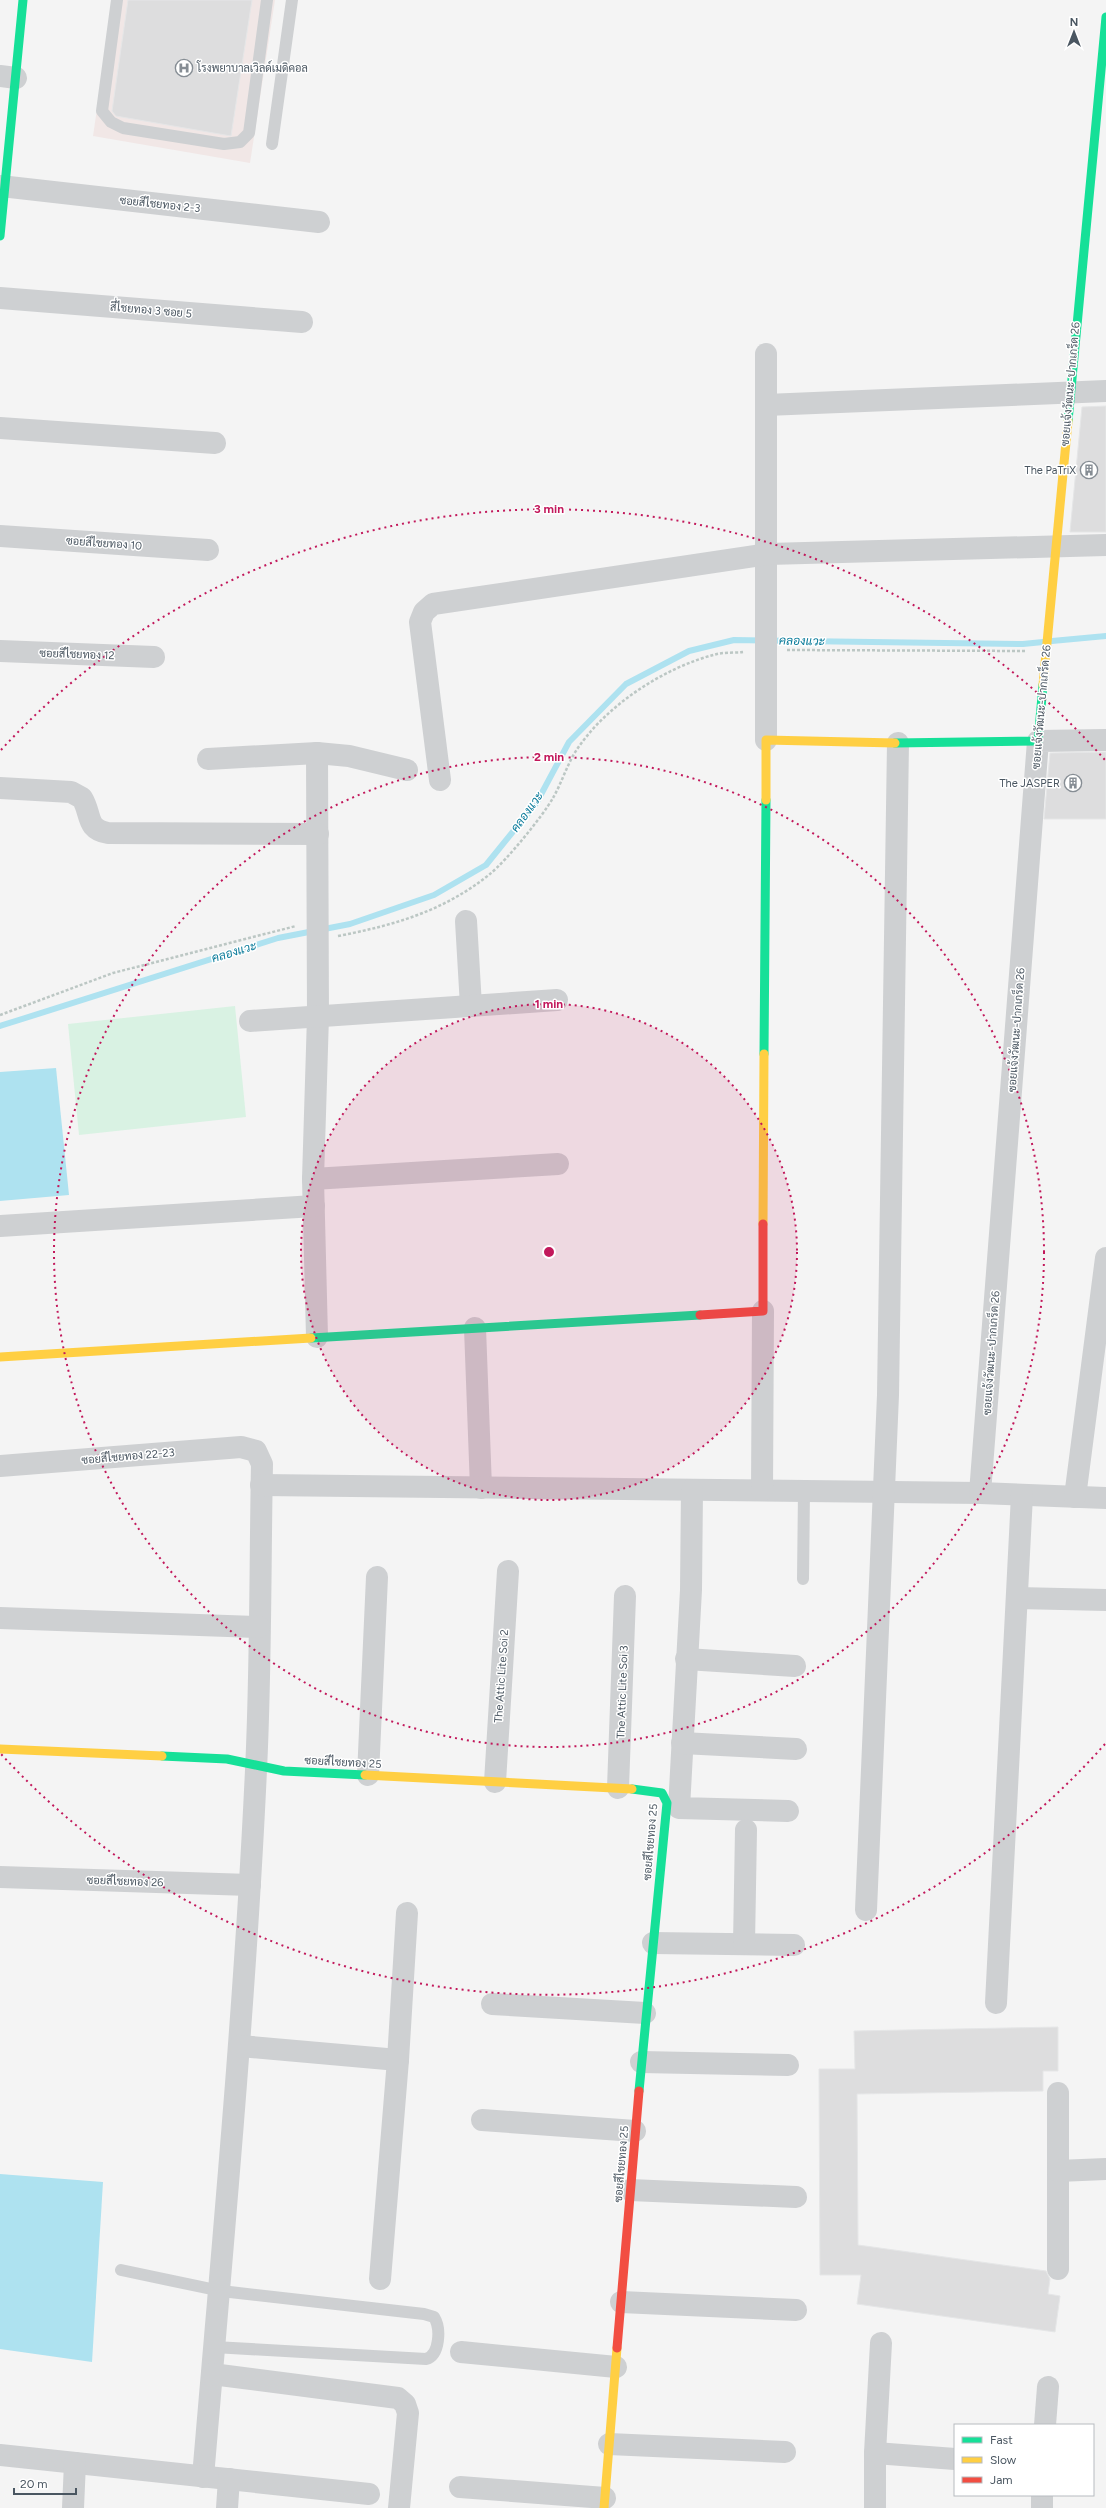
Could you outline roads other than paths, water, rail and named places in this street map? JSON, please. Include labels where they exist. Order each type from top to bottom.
[{"type":"street","points":[[0,236],[8,77],[23,0]]},
{"type":"street","name":"ซอยแจ้งวัฒนะ-ปากเกร็ด 26","points":[[980,1493],[1038,741],[1055,545],[1106,17]]},
{"type":"street","name":"ซอยสีไชยทอง 2-3","points":[[3,187],[319,222]]},
{"type":"street","name":"สี่ไชยทอง 3 ซอย 5","points":[[0,298],[302,322]]},
{"type":"street","points":[[762,1490],[768,554],[766,354]]},
{"type":"street","points":[[766,405],[1106,391]]},
{"type":"street","points":[[0,428],[215,443]]},
{"type":"street","name":"ซอยสีไชยทอง 10","points":[[0,536],[208,550]]},
{"type":"street","points":[[440,780],[420,622],[424,612],[433,604],[768,554],[1055,545],[1106,545]]},
{"type":"street","name":"ซอยสีไชยทอง 12","points":[[0,651],[154,657]]},
{"type":"street","points":[[766,740],[898,743],[1106,740]]},
{"type":"street","points":[[866,1910],[883,1492],[889,1387],[898,743]]},
{"type":"street","points":[[208,759],[317,753],[349,756],[407,770]]},
{"type":"street","points":[[317,753],[318,1016],[313,1179],[317,1337]]},
{"type":"street","points":[[0,788],[71,792],[82,798],[92,827],[100,832],[318,834]]},
{"type":"street","points":[[466,921],[471,1006]]},
{"type":"street","points":[[250,1021],[556,1000]]},
{"type":"street","points":[[313,1179],[558,1164]]},
{"type":"street","points":[[0,1226],[314,1206]]},
{"type":"street","points":[[1075,1497],[1106,1258]]},
{"type":"street","points":[[0,1357],[763,1311]]},
{"type":"street","points":[[475,1328],[481,1488]]},
{"type":"street","name":"ซอยสีไชยทอง 22-23","points":[[0,1466],[241,1447],[256,1451],[262,1464],[261,1485]]},
{"type":"street","points":[[203,2476],[214,2347],[221,2290],[240,2046],[250,1885],[256,1766],[261,1485],[980,1493],[1106,1498]]},
{"type":"street","points":[[692,1490],[691,1590],[686,1659],[679,1808],[788,1811]]},
{"type":"street","points":[[996,2003],[1022,1495]]},
{"type":"street","name":"The Attic Lite Soi 2","points":[[495,1782],[508,1571]]},
{"type":"street","points":[[368,1775],[376,1577]]},
{"type":"street","name":"The Attic Lite Soi 3","points":[[618,1788],[626,1596]]},
{"type":"street","points":[[1017,1598],[1106,1600]]},
{"type":"street","points":[[0,1618],[259,1627]]},
{"type":"street","points":[[686,1659],[795,1666]]},
{"type":"street","points":[[682,1743],[796,1749]]},
{"type":"street","name":"ซอยสีไชยทอง 25","points":[[0,1749],[227,1759],[284,1771],[618,1788],[648,1790],[662,1793],[667,1803],[645,2013],[604,2503]]},
{"type":"street","points":[[744,1944],[746,1830]]},
{"type":"street","name":"ซอยสีไชยทอง 26","points":[[0,1877],[250,1885]]},
{"type":"street","points":[[380,2279],[398,2060],[407,1913]]},
{"type":"street","points":[[653,1942],[794,1945]]},
{"type":"street","points":[[492,2004],[645,2013]]},
{"type":"street","points":[[240,2046],[398,2060]]},
{"type":"street","points":[[641,2062],[788,2065]]},
{"type":"street","points":[[1058,2093],[1058,2269]]},
{"type":"street","points":[[482,2120],[636,2131]]},
{"type":"street","points":[[1058,2171],[1106,2168]]},
{"type":"street","points":[[630,2190],[796,2197]]},
{"type":"street","points":[[621,2302],[796,2310]]},
{"type":"street","points":[[875,2508],[875,2453],[881,2343]]},
{"type":"street","points":[[461,2352],[616,2367]]},
{"type":"street","points":[[212,2374],[398,2398],[405,2404],[408,2414],[399,2508]]},
{"type":"street","points":[[1046,2424],[1048,2387]]},
{"type":"street","points":[[609,2444],[785,2452]]},
{"type":"street","points":[[875,2453],[954,2459]]},
{"type":"street","points":[[0,2455],[370,2494]]},
{"type":"street","points":[[73,2508],[75,2463]]},
{"type":"street","points":[[227,2508],[229,2479]]},
{"type":"street","points":[[460,2488],[604,2503]]},
{"type":"street","points":[[1042,2496],[1042,2508]]},
{"type":"lane","points":[[117,0],[102,111],[110,122],[123,128],[224,144],[240,142],[249,133],[267,0]]},
{"type":"lane","points":[[272,144],[292,0]]},
{"type":"lane","points":[[803,1579],[804,1491]]},
{"type":"lane","points":[[121,2270],[221,2290],[434,2317],[438,2322],[436,2353],[426,2359],[214,2347]]},
{"type":"water","points":[[56,1068],[69,1195],[0,1201],[0,1072]]},
{"type":"water","points":[[0,2174],[103,2182],[92,2362],[0,2349]]},
{"type":"waterway","name":"คลองแวะ","points":[[1052,641],[1106,636]]},
{"type":"waterway","name":"คลองแวะ","points":[[0,1026],[278,938],[350,924],[434,895],[486,865],[537,802],[569,742],[626,684],[689,651],[734,640],[1023,644],[1043,642]]},
{"type":"place","name":"โรงพยาบาลเวิลด์เมดิคอล","points":[[184,68]]},
{"type":"place","name":"The PaTriX","points":[[1089,470]]},
{"type":"place","name":"The JASPER","points":[[1073,783]]}]
